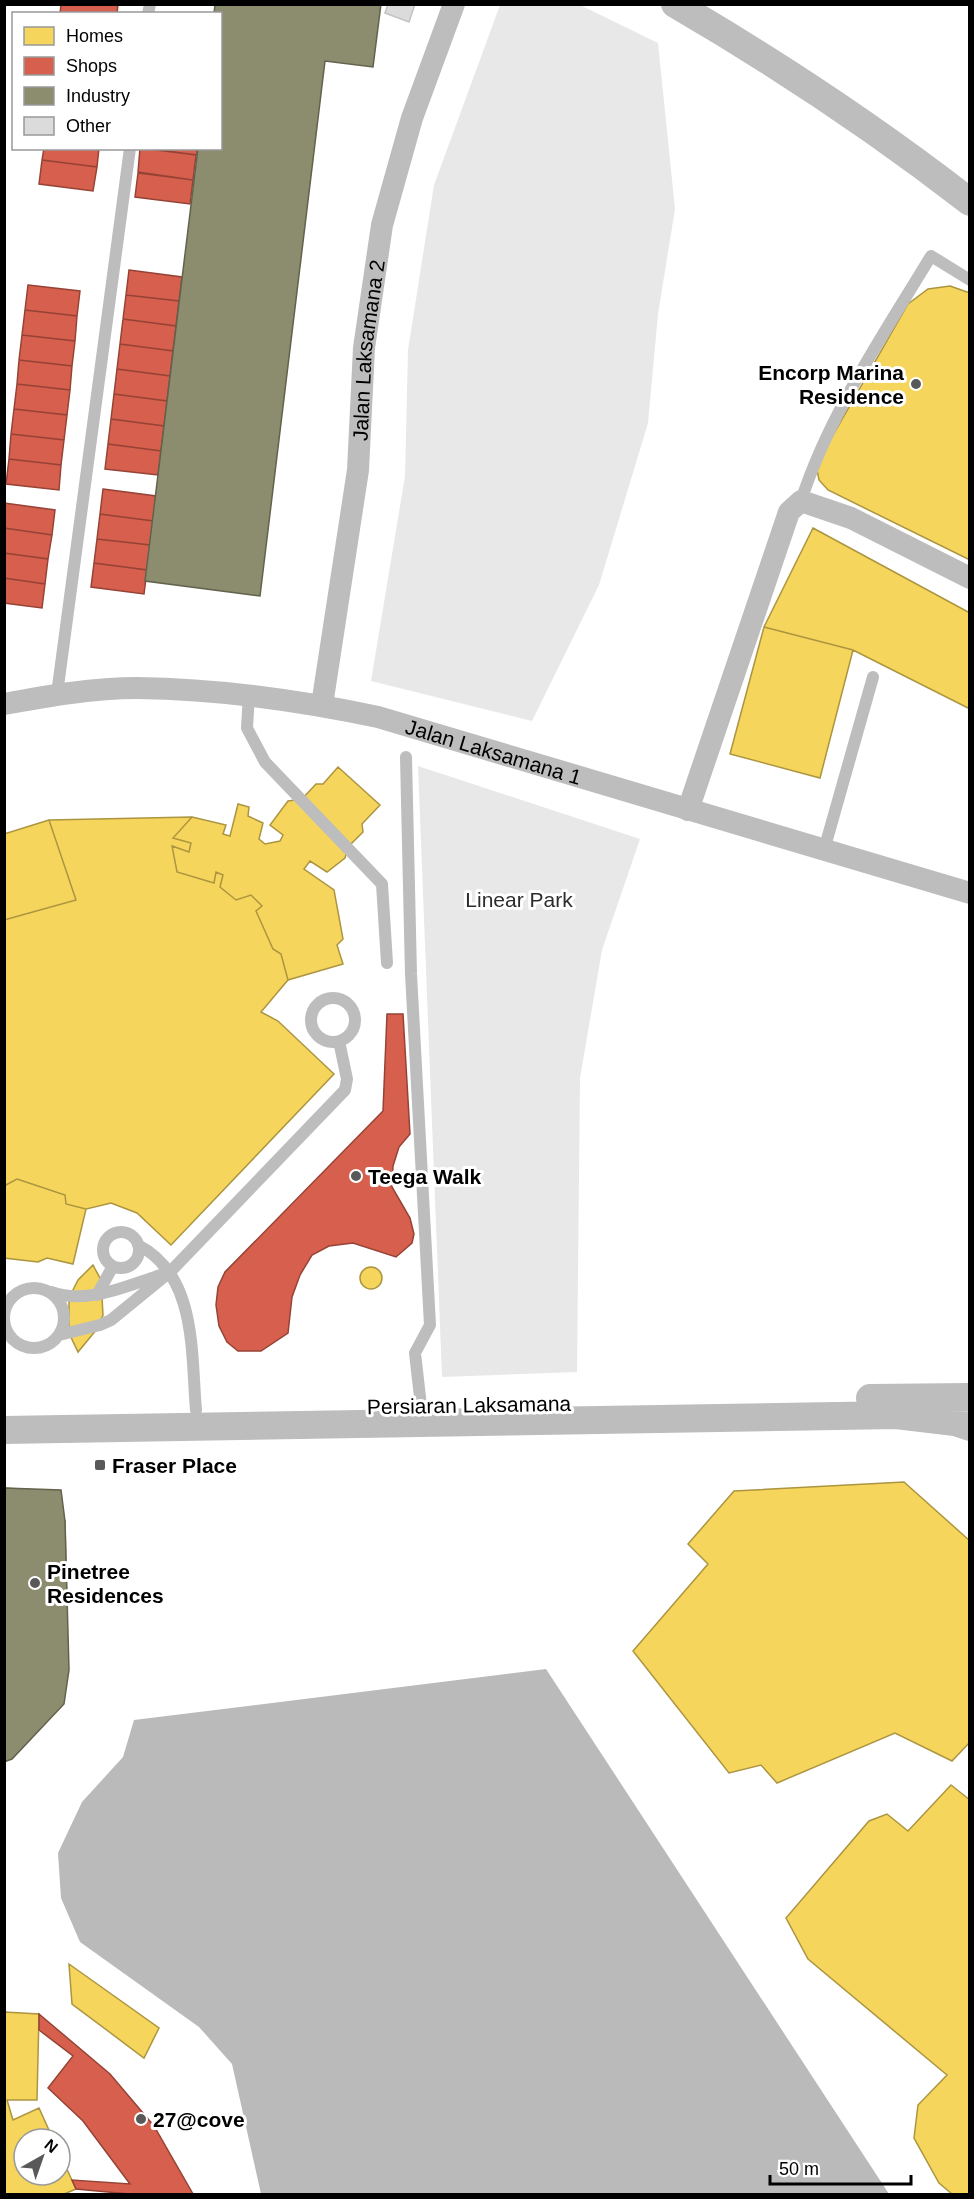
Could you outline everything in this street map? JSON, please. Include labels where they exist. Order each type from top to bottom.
[{"type":"street","name":"Jalan Laksamana 2","points":[[322,705],[358,470],[364,348],[382,225],[412,118],[454,4]]},
{"type":"street","points":[[675,4],[781,67],[927,168],[969,202]]},
{"type":"street","points":[[688,810],[789,512],[801,501],[851,518],[969,578]]},
{"type":"street","name":"Jalan Laksamana 1","points":[[4,704],[57,694],[135,688],[249,694],[322,705],[378,717],[969,893]]},
{"type":"street","points":[[934,1396],[969,1383]]},
{"type":"street","name":"Persiaran Laksamana","points":[[4,1414],[969,1397]]},
{"type":"street","points":[[4,1430],[896,1415],[956,1422],[969,1427]]},
{"type":"lane","points":[[57,694],[130,150]]},
{"type":"lane","points":[[801,501],[814,462],[841,411],[931,256],[969,280]]},
{"type":"lane","points":[[824,850],[873,677]]},
{"type":"lane","points":[[249,694],[247,728],[265,762],[382,884],[387,963]]},
{"type":"lane","points":[[406,757],[411,974],[430,1325],[415,1353],[422,1406]]},
{"type":"lane","points":[[171,1271],[97,1295],[63,1296],[33,1288],[15,1293],[5,1308],[5,1327],[14,1341],[30,1348],[45,1346],[59,1335],[111,1320],[171,1271],[345,1090],[346,1079],[339,1041]]},
{"type":"lane","points":[[113,1266],[103,1252],[109,1236],[126,1232],[138,1245],[171,1271],[187,1311],[196,1410]]},
{"type":"lane","points":[[113,1266],[130,1266],[138,1256],[138,1245]]},
{"type":"lane","points":[[97,1295],[113,1266]]},
{"type":"lane","points":[[42,1289],[57,1299],[62,1307],[64,1316],[59,1335]]},
{"type":"green space","points":[[500,5],[580,5],[658,43],[675,209],[658,314],[648,423],[599,585],[532,721],[371,681],[405,476],[408,350],[434,185]]},
{"type":"green space","name":"Linear Park","points":[[418,766],[640,839],[602,950],[580,1078],[577,1372],[442,1377]]},
{"type":"shaded area","points":[[546,1669],[889,2194],[261,2194],[232,2064],[199,2027],[80,1942],[61,1898],[58,1853],[82,1802],[123,1757],[134,1720]]},
{"type":"building: Homes","points":[[276,6],[298,9],[323,29],[248,191],[234,195],[213,188],[200,178],[196,167],[204,150],[222,150],[222,114]]},
{"type":"building: Homes","name":"Encorp Marina Residence","points":[[950,286],[970,293],[970,560],[828,490],[819,480],[816,465],[908,304],[928,289]]},
{"type":"building: Homes","points":[[813,528],[970,613],[970,709],[853,650],[764,627]]},
{"type":"building: Homes","points":[[764,627],[853,650],[820,778],[730,754]]},
{"type":"building: Homes","points":[[338,767],[380,805],[362,824],[363,832],[348,847],[345,858],[327,872],[310,861],[304,869],[334,890],[343,939],[337,945],[343,964],[288,980],[281,954],[273,949],[256,911],[262,906],[251,895],[236,900],[220,887],[223,875],[216,872],[214,883],[177,872],[172,846],[189,852],[191,843],[173,838],[192,817],[226,825],[223,834],[230,836],[238,804],[249,807],[248,816],[263,823],[259,839],[265,844],[280,841],[283,835],[270,825],[288,801],[302,799],[316,784],[323,784]]},
{"type":"building: Homes","points":[[338,767],[380,805],[362,824],[363,832],[348,847],[345,858],[327,872],[310,861],[304,869],[334,890],[343,939],[337,945],[343,964],[288,980],[261,1012],[278,1021],[334,1074],[171,1245],[137,1213],[111,1203],[86,1209],[73,1264],[47,1258],[38,1262],[4,1258],[4,834],[49,820],[192,817],[226,825],[223,834],[230,836],[238,804],[249,807],[248,816],[263,823],[259,839],[265,844],[280,841],[283,835],[270,825],[288,801],[302,799],[316,784],[323,784]]},
{"type":"building: Homes","points":[[49,820],[76,900],[4,920],[4,834]]},
{"type":"building: Homes","points":[[17,1179],[65,1195],[66,1204],[86,1209],[73,1264],[47,1258],[38,1262],[4,1258],[4,1186]]},
{"type":"building: Homes","points":[[93,1265],[101,1280],[103,1315],[97,1329],[78,1352],[69,1333],[69,1298],[78,1280]]},
{"type":"building: Homes","points":[[371,1267],[379,1270],[382,1278],[379,1286],[371,1289],[363,1286],[360,1278],[363,1270]]},
{"type":"building: Homes","points":[[904,1482],[970,1541],[970,1742],[952,1761],[895,1733],[777,1783],[761,1765],[729,1773],[633,1651],[708,1564],[688,1544],[734,1491]]},
{"type":"building: Homes","name":"Pinetree Residences","points":[[4,1488],[34,1490],[34,1507],[55,1509],[54,1520],[65,1521],[67,1616],[40,1621],[27,1640],[7,1617],[8,1603],[4,1603],[4,1562],[13,1562],[15,1533],[4,1532]]},
{"type":"building: Homes","points":[[951,1785],[970,1800],[970,2194],[952,2194],[939,2183],[914,2138],[918,2105],[947,2075],[808,1959],[786,1918],[869,1821],[887,1814],[908,1831]]},
{"type":"building: Homes","points":[[69,1964],[159,2028],[144,2058],[72,2004]]},
{"type":"building: Homes","points":[[4,2012],[39,2014],[37,2100],[7,2100],[13,2120],[39,2108],[48,2127],[12,2127],[12,2187],[72,2187],[72,2180],[76,2189],[64,2194],[4,2194]]},
{"type":"building: Shops","points":[[61,4],[118,4],[117,12],[60,12]]},
{"type":"building: Shops","points":[[44,150],[99,150],[97,167],[42,160]]},
{"type":"building: Shops","points":[[140,150],[196,155],[193,180],[138,172]]},
{"type":"building: Shops","points":[[159,150],[197,150],[197,155]]},
{"type":"building: Shops","points":[[42,160],[97,167],[93,191],[39,184]]},
{"type":"building: Shops","points":[[138,173],[193,180],[190,204],[135,197]]},
{"type":"building: Shops","points":[[129,270],[182,277],[179,301],[126,295]]},
{"type":"building: Shops","points":[[28,285],[80,291],[77,316],[25,310]]},
{"type":"building: Shops","points":[[126,295],[179,301],[176,326],[123,319]]},
{"type":"building: Shops","points":[[25,310],[77,316],[75,341],[22,335]]},
{"type":"building: Shops","points":[[123,319],[176,326],[173,351],[120,344]]},
{"type":"building: Shops","points":[[22,335],[75,341],[72,366],[19,360]]},
{"type":"building: Shops","points":[[120,344],[173,351],[170,376],[117,369]]},
{"type":"building: Shops","points":[[19,360],[72,366],[70,390],[17,384]]},
{"type":"building: Shops","points":[[117,369],[170,376],[167,401],[114,394]]},
{"type":"building: Shops","points":[[17,384],[70,390],[67,415],[14,409]]},
{"type":"building: Shops","points":[[114,394],[167,401],[164,426],[111,419]]},
{"type":"building: Shops","points":[[14,409],[67,415],[64,440],[11,434]]},
{"type":"building: Shops","points":[[111,419],[164,426],[161,451],[108,444]]},
{"type":"building: Shops","points":[[11,434],[64,440],[61,465],[9,459]]},
{"type":"building: Shops","points":[[108,444],[161,451],[158,475],[105,469]]},
{"type":"building: Shops","points":[[9,459],[61,465],[59,490],[6,484]]},
{"type":"building: Shops","points":[[103,489],[156,496],[153,521],[100,514]]},
{"type":"building: Shops","points":[[4,503],[55,510],[52,535],[4,528]]},
{"type":"building: Shops","points":[[100,514],[153,521],[150,545],[97,539]]},
{"type":"building: Shops","points":[[4,528],[52,535],[48,559],[4,553]]},
{"type":"building: Shops","points":[[97,539],[150,545],[147,570],[94,563]]},
{"type":"building: Shops","points":[[4,553],[48,559],[45,584],[4,578]]},
{"type":"building: Shops","points":[[94,563],[147,570],[144,594],[91,587]]},
{"type":"building: Shops","points":[[4,578],[45,584],[42,608],[4,603]]},
{"type":"building: Shops","name":"Teega Walk","points":[[387,1014],[403,1014],[410,1134],[399,1147],[393,1166],[392,1187],[410,1218],[414,1234],[412,1243],[396,1257],[353,1243],[329,1246],[312,1255],[300,1275],[292,1297],[288,1333],[261,1351],[238,1351],[227,1342],[219,1326],[216,1305],[218,1287],[225,1272],[383,1111]]},
{"type":"building: Shops","points":[[39,2014],[110,2074],[154,2126],[193,2194],[129,2194],[76,2189],[72,2180],[130,2184],[83,2121],[48,2088],[73,2056],[39,2030]]},
{"type":"building: Industry","points":[[215,4],[381,4],[373,67],[325,61],[260,596],[145,581],[198,150],[222,150],[222,12],[214,12]]},
{"type":"building: Industry","points":[[4,1488],[61,1490],[65,1521],[69,1670],[64,1704],[12,1759],[4,1762]]},
{"type":"building: Other","points":[[388,4],[415,4],[409,22],[385,13]]},
{"type":"place","name":"Encorp Marina Residence","points":[[916,384]]},
{"type":"place","name":"Teega Walk","points":[[356,1176]]},
{"type":"place","name":"Fraser Place","points":[[100,1465]]},
{"type":"place","name":"Pinetree Residences","points":[[35,1583]]},
{"type":"place","name":"27@cove","points":[[141,2119]]}]
